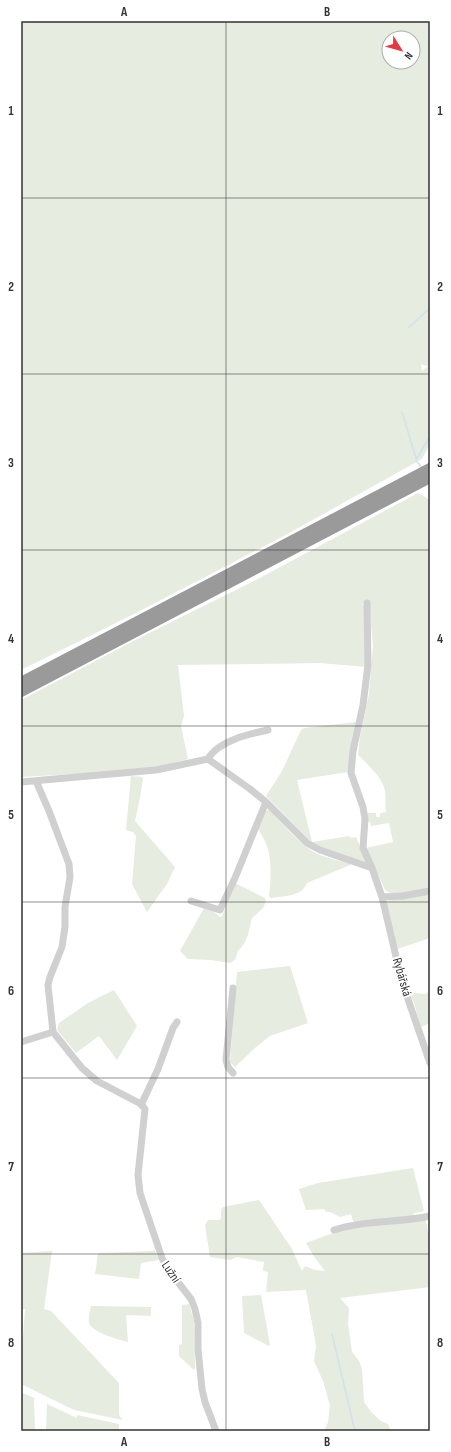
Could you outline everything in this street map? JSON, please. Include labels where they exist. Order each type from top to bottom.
[{"type":"highway","points":[[21,692],[416,481],[430,468]]},
{"type":"highway","points":[[21,682],[416,481],[430,478]]},
{"type":"street","name":"Rybářská","points":[[367,603],[368,665],[363,705],[353,751],[351,773],[363,807],[365,819],[363,848],[380,888],[402,982],[430,1063]]},
{"type":"street","points":[[21,782],[156,770],[208,759],[214,750],[241,737],[268,730]]},
{"type":"street","points":[[208,759],[266,802],[307,843],[320,850],[372,868]]},
{"type":"street","points":[[36,781],[69,864],[69,887],[65,907],[65,927],[62,947],[48,985],[53,1032],[82,1068],[97,1081],[143,1107]]},
{"type":"street","points":[[190,901],[220,910],[235,878],[266,802]]},
{"type":"street","points":[[382,897],[402,896],[430,891]]},
{"type":"street","points":[[232,988],[226,1060],[228,1067],[233,1073]]},
{"type":"street","name":"Lužní","points":[[177,1022],[172,1028],[143,1107],[138,1175],[140,1193],[162,1258],[167,1268],[192,1299],[198,1323],[198,1349],[202,1389],[205,1402],[216,1431]]},
{"type":"street","points":[[21,1042],[53,1032]]},
{"type":"street","points":[[334,1230],[356,1225],[430,1216]]},
{"type":"shaded area","points":[[21,21],[430,21],[430,367],[421,364],[422,371],[427,367],[430,368],[430,444],[422,459],[282,537],[136,613],[21,670]]},
{"type":"shaded area","points":[[418,493],[430,500],[430,938],[397,949],[386,901],[413,897],[409,891],[397,894],[390,893],[385,890],[366,848],[393,842],[389,823],[371,826],[370,822],[368,822],[368,813],[376,813],[376,817],[380,817],[380,813],[386,812],[385,790],[378,776],[358,755],[360,737],[369,694],[373,646],[369,601],[362,604],[365,607],[367,667],[320,663],[178,665],[184,716],[181,726],[188,759],[159,767],[93,773],[21,777],[21,700],[143,636],[256,580]]},
{"type":"shaded area","points":[[356,722],[348,772],[297,780],[312,842],[266,796],[282,771],[301,730],[304,728]]},
{"type":"shaded area","points":[[131,776],[142,777],[143,779],[135,821],[175,867],[167,884],[147,912],[132,884],[136,836],[133,832],[126,830]]},
{"type":"shaded area","points":[[269,809],[306,847],[326,857],[351,864],[307,883],[305,888],[297,893],[270,898],[271,877],[269,852],[258,829],[266,811]]},
{"type":"shaded area","points":[[349,836],[351,838],[356,837],[366,861],[364,862],[318,846],[312,842]]},
{"type":"shaded area","points":[[235,883],[265,898],[266,901],[263,908],[252,918],[248,935],[244,944],[238,951],[235,960],[230,963],[188,959],[180,951],[204,908],[213,911],[220,917],[222,916]]},
{"type":"shaded area","points":[[290,966],[308,1023],[270,1036],[235,1067],[230,1062],[237,972]]},
{"type":"shaded area","points":[[114,990],[137,1026],[117,1060],[99,1036],[76,1053],[57,1030],[59,1023],[88,1003]]},
{"type":"shaded area","points":[[429,992],[430,1023],[421,1027],[410,995],[415,993],[425,994]]},
{"type":"shaded area","points":[[413,1168],[424,1211],[414,1213],[413,1216],[354,1224],[351,1214],[340,1217],[330,1212],[326,1212],[324,1209],[306,1210],[299,1189],[318,1183]]},
{"type":"shaded area","points":[[259,1200],[292,1249],[302,1271],[305,1266],[315,1270],[325,1271],[306,1243],[344,1229],[425,1218],[430,1239],[430,1287],[340,1298],[349,1308],[348,1324],[352,1352],[359,1361],[362,1369],[364,1402],[372,1413],[381,1421],[388,1424],[391,1431],[324,1431],[328,1422],[330,1406],[323,1381],[314,1361],[316,1346],[306,1290],[266,1292],[268,1272],[263,1271],[264,1262],[237,1257],[230,1260],[210,1257],[205,1225],[208,1220],[219,1220],[221,1218],[221,1210],[223,1207]]},
{"type":"shaded area","points":[[154,1249],[159,1260],[141,1263],[139,1279],[95,1274],[99,1253],[153,1251]]},
{"type":"shaded area","points":[[52,1251],[44,1309],[51,1311],[119,1383],[119,1415],[123,1420],[74,1410],[21,1384],[25,1309],[21,1309],[21,1253]]},
{"type":"shaded area","points":[[261,1295],[269,1346],[244,1333],[242,1296]]},
{"type":"shaded area","points":[[189,1304],[194,1321],[194,1370],[179,1356],[179,1345],[182,1344],[182,1305]]},
{"type":"shaded area","points":[[91,1306],[151,1307],[151,1316],[126,1315],[128,1342],[108,1336],[93,1328],[89,1321]]},
{"type":"shaded area","points":[[21,1392],[34,1398],[35,1431],[21,1431]]},
{"type":"shaded area","points":[[47,1404],[77,1418],[77,1415],[119,1424],[119,1431],[46,1431]]},
{"type":"waterway","points":[[408,328],[430,308]]},
{"type":"waterway","points":[[402,412],[416,458]]},
{"type":"waterway","points":[[422,468],[416,460],[430,436]]},
{"type":"waterway","points":[[332,1334],[355,1431]]}]
